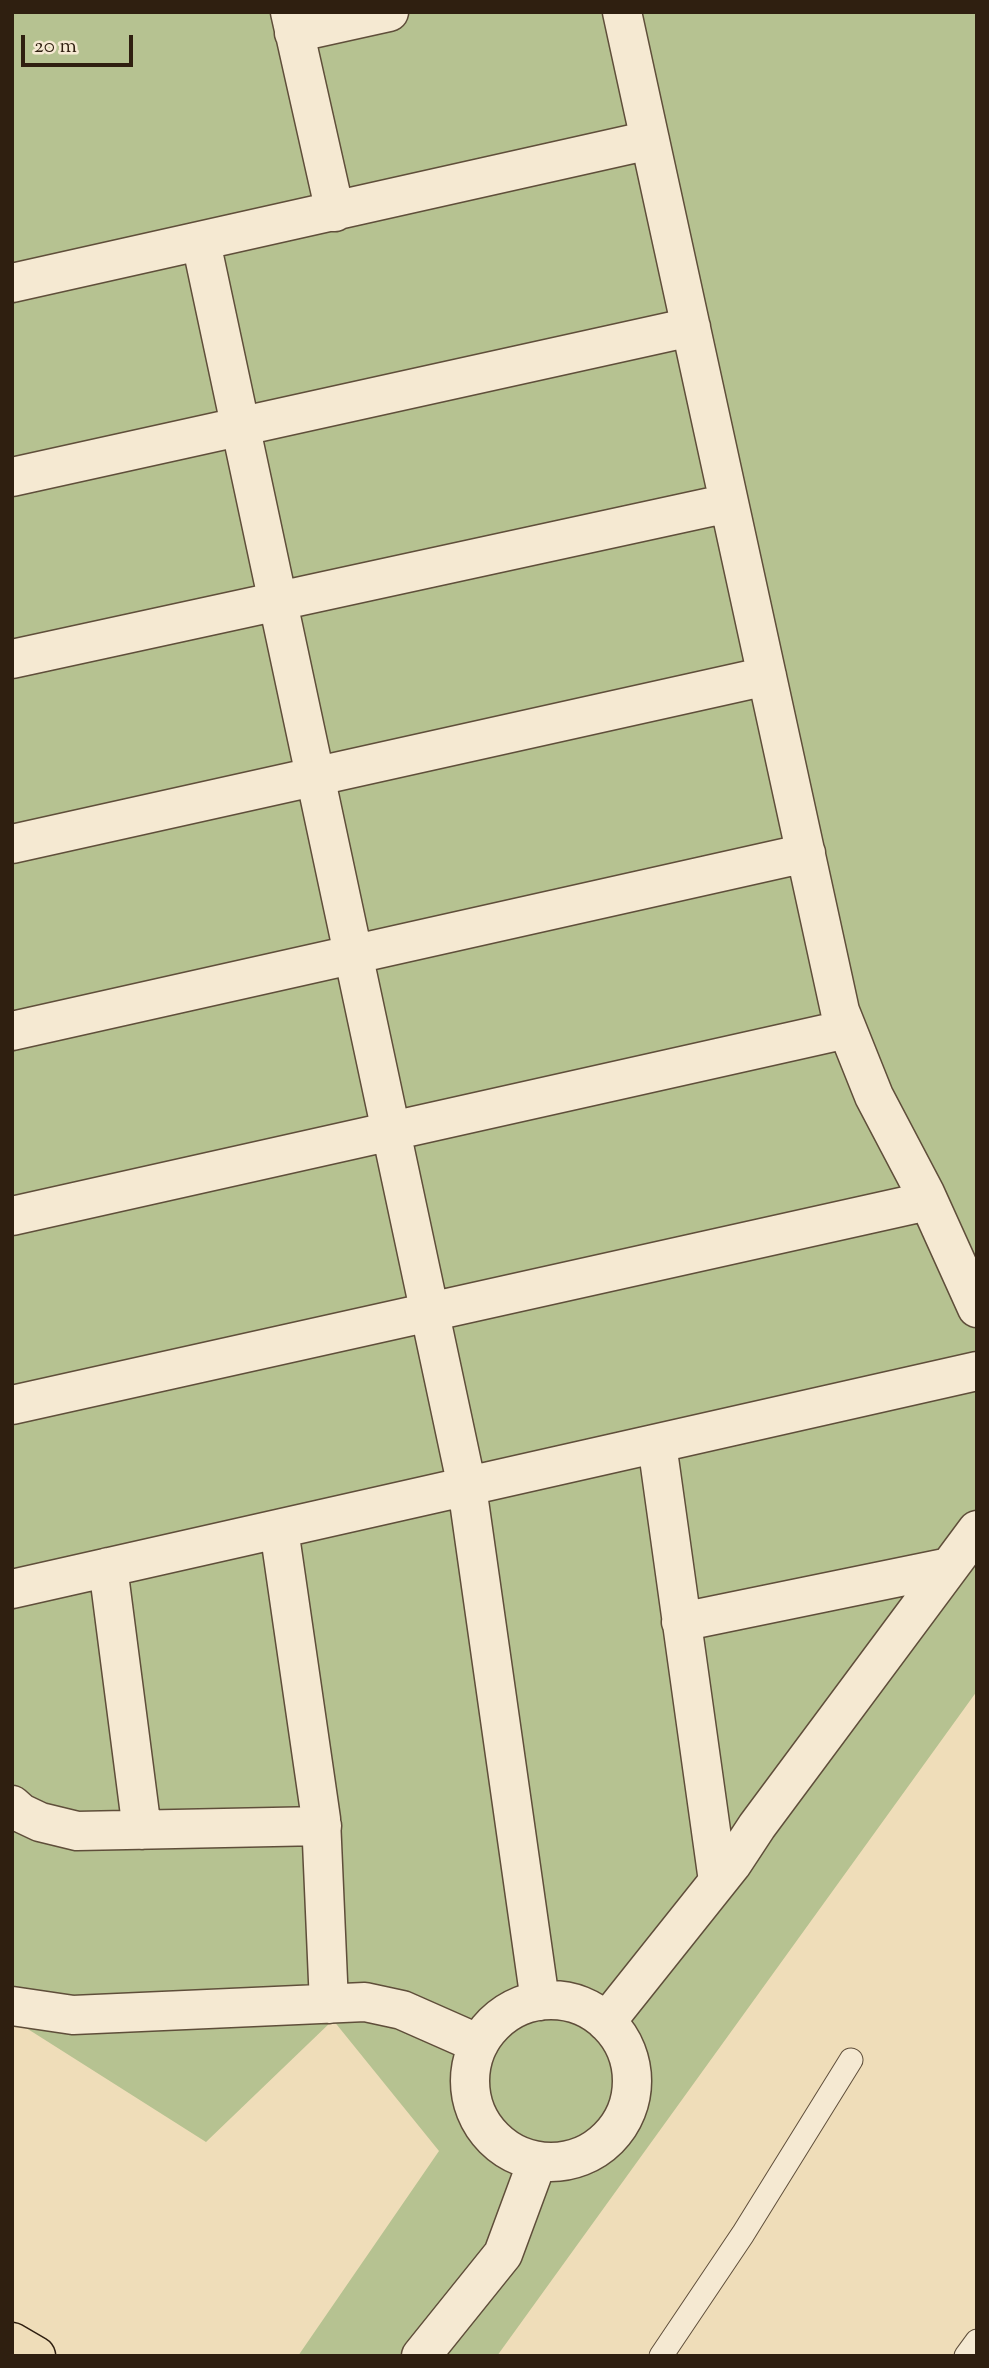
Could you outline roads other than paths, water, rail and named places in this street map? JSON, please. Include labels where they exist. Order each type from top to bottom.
[{"type":"main road","points":[[12,2342],[36,2356]]},
{"type":"street","points":[[335,212],[292,23],[389,12]]},
{"type":"street","points":[[622,12],[840,1011],[874,1096],[928,1201],[977,1308]]},
{"type":"street","points":[[14,274],[201,242],[650,140]]},
{"type":"street","points":[[201,242],[467,1486],[540,2001]]},
{"type":"street","points":[[12,477],[691,327]]},
{"type":"street","points":[[12,660],[729,503]]},
{"type":"street","points":[[12,844],[767,676]]},
{"type":"street","points":[[12,1031],[806,853]]},
{"type":"street","points":[[12,1216],[847,1029]]},
{"type":"street","points":[[12,1405],[928,1201]]},
{"type":"street","points":[[12,1589],[977,1371]]},
{"type":"street","points":[[657,1444],[718,1881]]},
{"type":"street","points":[[279,1529],[322,1826],[329,2004]]},
{"type":"street","points":[[606,2022],[718,1881],[977,1530]]},
{"type":"street","points":[[108,1567],[142,1830]]},
{"type":"street","points":[[681,1622],[949,1567]]},
{"type":"street","points":[[12,1805],[21,1813],[59,1828],[77,1831],[322,1826]]},
{"type":"street","points":[[549,1999],[573,2002],[596,2012],[614,2029],[627,2051],[632,2075],[630,2100],[621,2123],[606,2142],[585,2156],[561,2163],[537,2162],[513,2155],[494,2141],[480,2122],[471,2100],[469,2075],[475,2052],[486,2031],[503,2014],[525,2004],[540,2001],[549,1999]]},
{"type":"street","points":[[12,2006],[73,2015],[365,2002],[392,2006],[479,2044]]},
{"type":"street","points":[[421,2356],[503,2254],[537,2162]]},
{"type":"lane","points":[[661,2356],[743,2234],[850,2060]]},
{"type":"lane","points":[[966,2356],[977,2341]]}]
